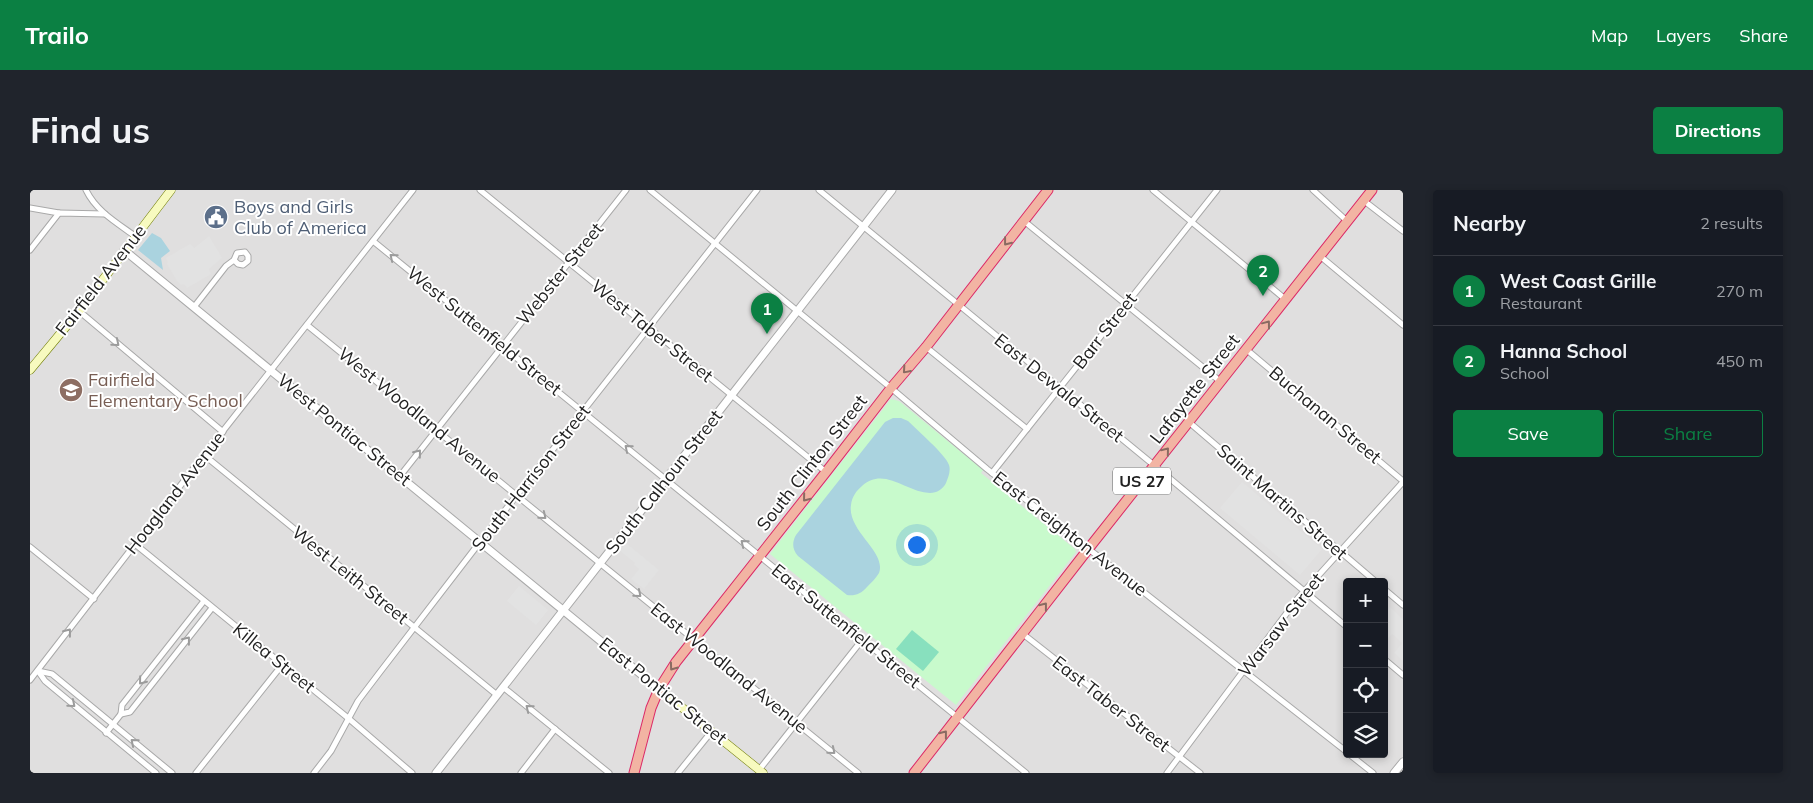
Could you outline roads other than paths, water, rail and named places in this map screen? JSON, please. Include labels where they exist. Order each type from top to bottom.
[{"type":"highway","name":"South Clinton Street","points":[[634,773],[649,714],[659,689],[676,662],[1048,190]]},
{"type":"highway","name":"Lafayette Street","points":[[914,773],[1372,190]]},
{"type":"main road","name":"Fairfield Avenue","points":[[30,370],[79,311],[171,190]]},
{"type":"main road","name":"East Pontiac Street","points":[[659,689],[761,772]]},
{"type":"street","points":[[86,190],[91,200],[104,214],[135,236]]},
{"type":"street","name":"Hoagland Avenue","points":[[30,680],[413,190]]},
{"type":"street","name":"West Taber Street","points":[[480,190],[732,395]]},
{"type":"street","name":"Webster Street","points":[[400,476],[626,190]]},
{"type":"street","name":"East Creighton Avenue","points":[[650,190],[992,473],[1343,749]]},
{"type":"street","name":"South Harrison Street","points":[[314,773],[331,751],[358,701],[480,542],[757,190]]},
{"type":"street","name":"East Dewald Street","points":[[819,190],[1155,466],[1343,625]]},
{"type":"street","name":"South Calhoun Street","points":[[436,773],[892,190]]},
{"type":"street","points":[[1153,190],[1285,299]]},
{"type":"street","name":"Barr Street","points":[[992,473],[1217,190]]},
{"type":"street","points":[[1313,190],[1347,221]]},
{"type":"street","points":[[1363,200],[1403,232]]},
{"type":"street","points":[[30,208],[59,213],[104,214]]},
{"type":"street","points":[[30,250],[59,213]]},
{"type":"street","points":[[1024,221],[1221,382]]},
{"type":"street","name":"West Suttenfield Street","points":[[373,241],[666,479]]},
{"type":"street","name":"West Pontiac Street","points":[[124,250],[563,610]]},
{"type":"street","points":[[1320,256],[1403,325]]},
{"type":"street","points":[[194,307],[226,266],[234,260]]},
{"type":"street","points":[[79,311],[223,432]]},
{"type":"street","name":"West Woodland Avenue","points":[[307,325],[600,563]]},
{"type":"street","points":[[926,347],[1027,429]]},
{"type":"street","name":"Buchanan Street","points":[[1247,350],[1403,482]]},
{"type":"street","points":[[732,395],[826,472]]},
{"type":"street","name":"Saint Martins Street","points":[[1190,423],[1371,578]]},
{"type":"street","name":"West Leith Street","points":[[204,455],[497,695]]},
{"type":"street","name":"East Suttenfield Street","points":[[666,479],[1026,773]]},
{"type":"street","name":"Warsaw Street","points":[[1167,773],[1244,672],[1249,662],[1304,592],[1403,482]]},
{"type":"street","name":"Killea Street","points":[[135,544],[348,718],[412,773]]},
{"type":"street","points":[[30,547],[94,599]]},
{"type":"street","name":"East Woodland Avenue","points":[[600,563],[858,773]]},
{"type":"street","points":[[1388,592],[1403,605]]},
{"type":"street","points":[[106,733],[121,714],[122,705],[204,601]]},
{"type":"street","points":[[121,714],[130,712],[212,608]]},
{"type":"street","name":"East Pontiac Street","points":[[563,610],[659,689]]},
{"type":"street","name":"East Taber Street","points":[[1023,634],[1200,773]]},
{"type":"street","points":[[761,772],[862,640]]},
{"type":"street","points":[[162,655],[170,661]]},
{"type":"street","points":[[1388,662],[1403,675]]},
{"type":"street","points":[[196,773],[282,665]]},
{"type":"street","points":[[152,667],[160,674]]},
{"type":"street","points":[[38,671],[52,674],[172,773]]},
{"type":"street","points":[[38,671],[44,681],[156,773]]},
{"type":"street","points":[[504,687],[609,773]]},
{"type":"street","points":[[521,773],[556,729]]},
{"type":"street","points":[[678,773],[712,731]]},
{"type":"street","name":"East Creighton Avenue","points":[[1354,758],[1373,773]]},
{"type":"water","points":[[152,233],[161,238],[170,251],[161,258],[163,270],[138,250]]},
{"type":"water","points":[[893,418],[901,418],[908,421],[943,455],[950,467],[949,474],[943,487],[933,493],[921,492],[887,479],[870,481],[858,490],[853,497],[851,515],[860,532],[873,549],[880,565],[879,573],[865,589],[858,594],[847,595],[798,556],[793,546],[794,540],[885,422]]},
{"type":"place","name":"Boys and Girls Club of America","points":[[216,217]]},
{"type":"place","name":"Hanna School","points":[[1263,296]]},
{"type":"place","name":"West Coast Grille","points":[[767,334]]},
{"type":"place","name":"Fairfield Elementary School","points":[[71,390]]}]
